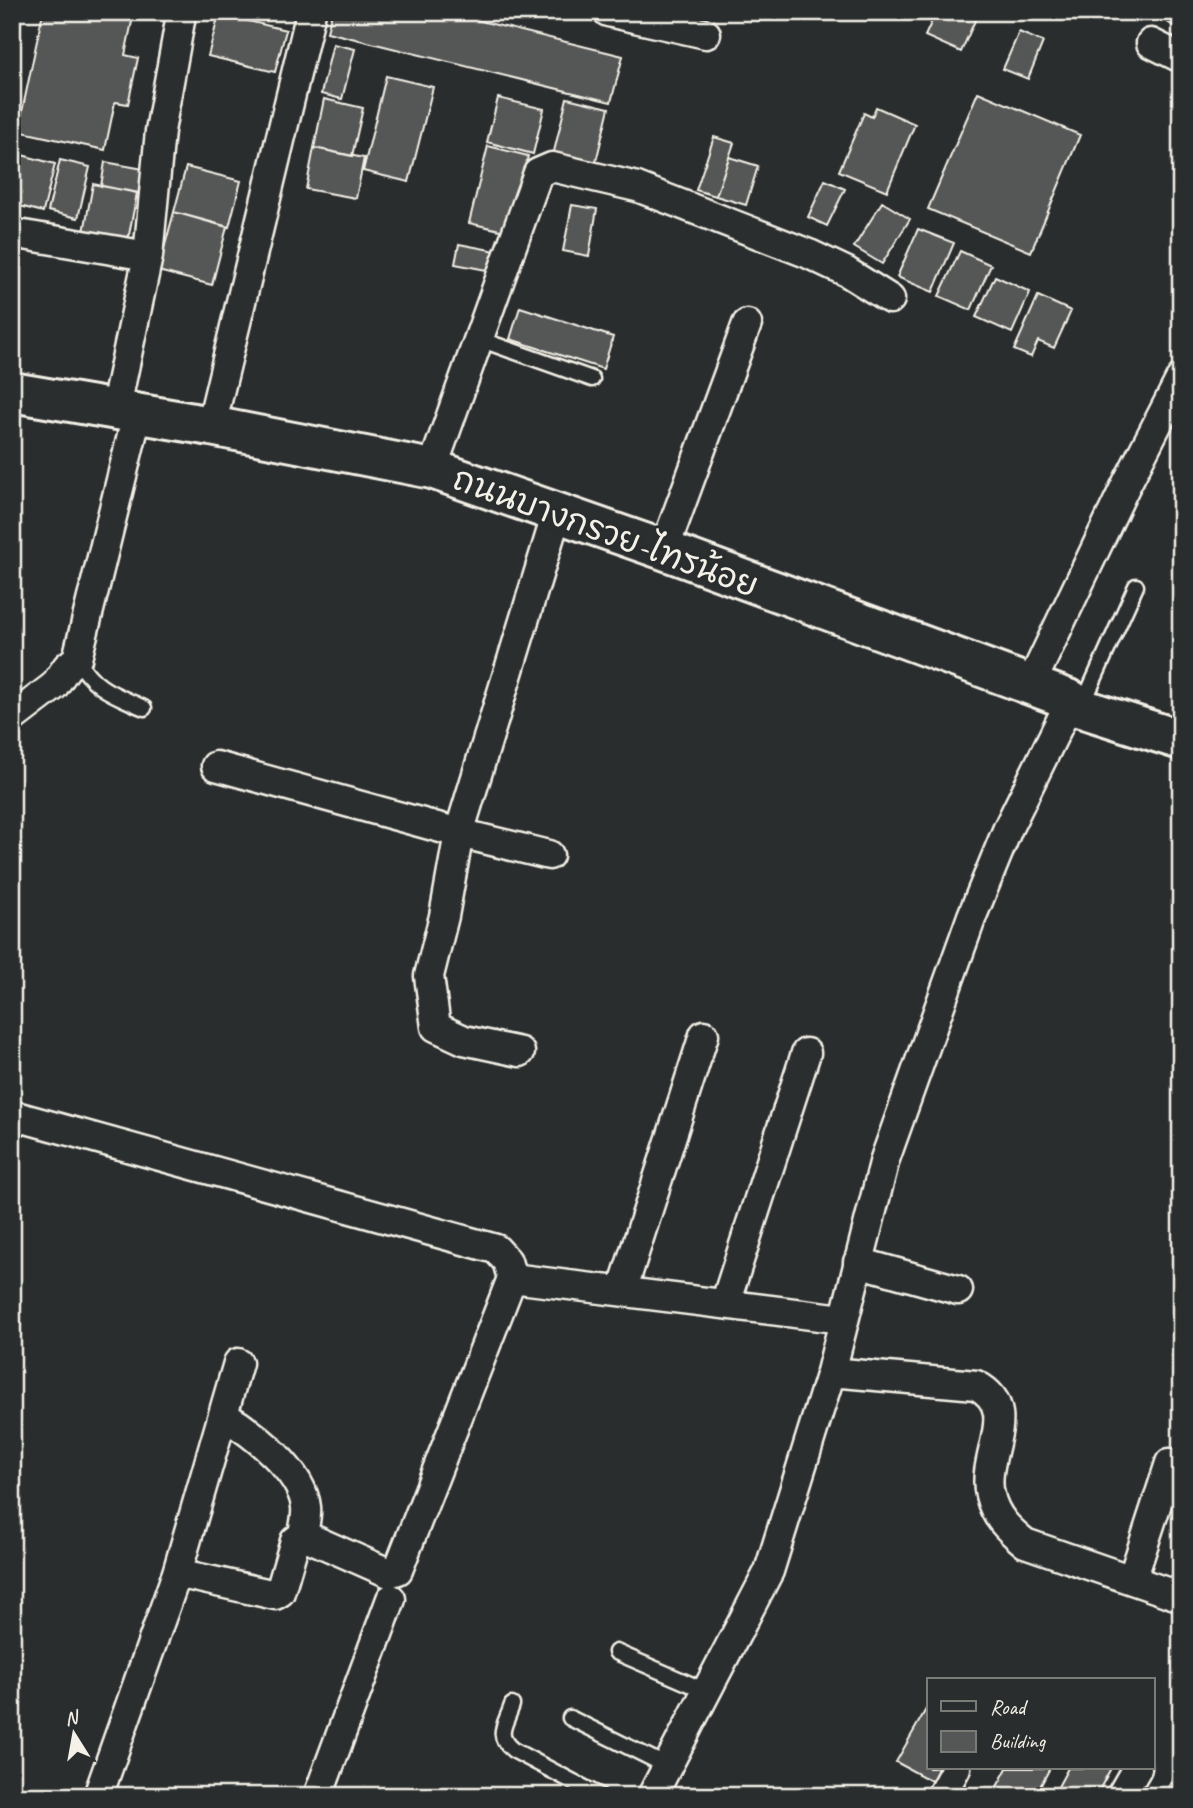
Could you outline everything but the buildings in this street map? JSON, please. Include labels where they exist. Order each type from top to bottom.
[{"type":"main road","name":"ถนนบางกรวย-ไทรน้อย","points":[[12,392],[211,426],[432,469],[664,550],[1076,704],[1181,740]]},
{"type":"street","points":[[211,426],[311,12]]},
{"type":"street","points":[[608,12],[706,34]]},
{"type":"street","points":[[12,718],[54,686],[67,667],[78,659],[126,413],[148,256],[160,131],[180,21]]},
{"type":"street","points":[[1151,43],[1181,58]]},
{"type":"street","points":[[432,469],[538,173],[552,167],[637,187],[809,254],[847,272],[890,299]]},
{"type":"street","points":[[12,233],[148,256]]},
{"type":"street","points":[[664,550],[747,324]]},
{"type":"street","points":[[1030,686],[1126,485],[1181,378]]},
{"type":"street","points":[[520,1052],[464,1040],[436,1027],[429,976],[444,916],[459,833],[557,513]]},
{"type":"street","points":[[652,1796],[769,1570],[831,1372],[885,1159],[972,916],[1009,828],[1076,704]]},
{"type":"street","points":[[216,766],[549,855]]},
{"type":"street","points":[[622,1290],[704,1035]]},
{"type":"street","points":[[725,1304],[806,1053]]},
{"type":"street","points":[[12,1115],[495,1249],[507,1261],[512,1278],[398,1570],[389,1573],[303,1535]]},
{"type":"street","points":[[858,1262],[958,1290]]},
{"type":"street","points":[[512,1278],[843,1320]]},
{"type":"street","points":[[97,1796],[177,1573],[238,1363]]},
{"type":"street","points":[[831,1372],[976,1385],[986,1391],[996,1402],[1000,1415],[990,1468],[989,1493],[998,1516],[1007,1529],[1025,1543],[1181,1597]]},
{"type":"street","points":[[177,1573],[275,1595],[280,1592],[295,1541],[303,1535],[306,1508],[298,1482],[250,1431],[223,1415]]},
{"type":"street","points":[[1132,1580],[1170,1463]]},
{"type":"street","points":[[318,1796],[391,1599]]},
{"type":"street","points":[[941,1796],[955,1770]]},
{"type":"street","points":[[1121,1796],[1136,1770]]},
{"type":"lane","points":[[479,339],[592,379]]},
{"type":"lane","points":[[1076,704],[1136,586]]},
{"type":"lane","points":[[78,659],[85,673],[97,686],[144,708]]},
{"type":"lane","points":[[616,1652],[706,1691]]},
{"type":"lane","points":[[512,1705],[502,1735],[503,1742],[513,1750],[600,1796]]},
{"type":"lane","points":[[570,1718],[667,1766]]}]
